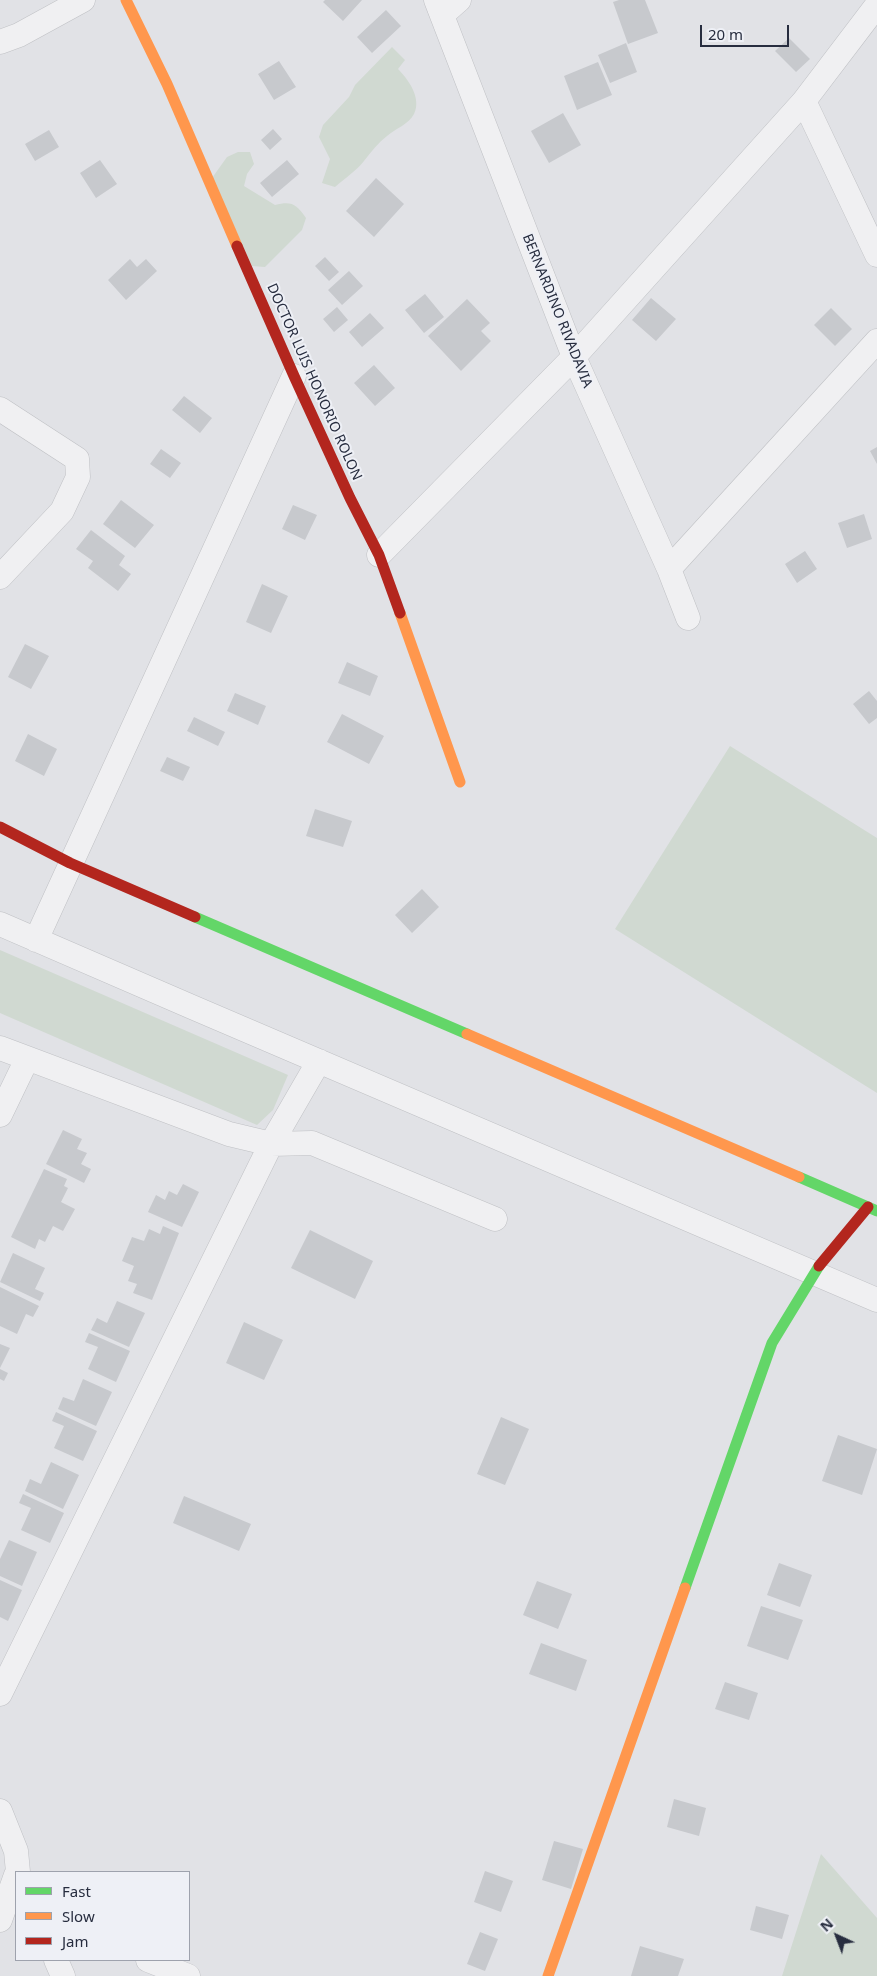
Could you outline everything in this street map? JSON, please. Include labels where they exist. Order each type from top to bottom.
[{"type":"street","points":[[0,42],[19,35],[83,0]]},
{"type":"street","name":"DOCTOR LUIS HONORIO ROLON","points":[[126,0],[167,84],[294,376],[350,498],[379,555],[460,782]]},
{"type":"street","name":"BERNARDINO RIVADAVIA","points":[[446,5],[574,357],[669,568],[688,618]]},
{"type":"street","points":[[379,555],[574,357],[804,101],[877,5]]},
{"type":"street","points":[[804,101],[877,254]]},
{"type":"street","points":[[669,568],[877,341]]},
{"type":"street","points":[[36,940],[294,376]]},
{"type":"street","points":[[0,409],[77,459],[78,477],[62,511],[0,578]]},
{"type":"street","points":[[0,827],[70,863],[872,1209],[814,1273],[772,1342],[548,1976]]},
{"type":"street","points":[[0,924],[877,1300]]},
{"type":"street","points":[[0,1048],[229,1134],[271,1144],[312,1143],[495,1219]]},
{"type":"street","points":[[0,1115],[27,1059]]},
{"type":"street","points":[[0,1694],[271,1144],[319,1061]]},
{"type":"street","points":[[0,1811],[15,1864],[0,1921],[15,1919]]},
{"type":"street","points":[[56,1961],[63,1976]]},
{"type":"street","points":[[150,1961],[188,1976]]},
{"type":"shaded area","points":[[392,47],[405,60],[398,69],[410,83],[415,95],[416,108],[412,118],[390,133],[357,168],[335,187],[322,183],[330,159],[319,137],[323,125],[349,97],[355,85]]},
{"type":"shaded area","points":[[238,152],[250,152],[254,164],[247,174],[244,186],[275,205],[286,203],[293,205],[306,218],[302,230],[265,267],[252,266],[212,178],[227,157]]},
{"type":"shaded area","points":[[730,746],[877,838],[877,1093],[615,929]]},
{"type":"shaded area","points":[[0,950],[288,1075],[273,1110],[257,1125],[0,1013]]},
{"type":"shaded area","points":[[821,1854],[877,1918],[877,1976],[782,1976]]},
{"type":"building","points":[[325,0],[362,0],[343,21],[323,2]]},
{"type":"building","points":[[619,0],[645,0],[658,33],[628,44],[613,2]]},
{"type":"building","points":[[386,10],[401,26],[372,53],[357,37]]},
{"type":"building","points":[[789,38],[810,59],[796,72],[775,51]]},
{"type":"building","points":[[626,43],[637,72],[610,83],[598,55]]},
{"type":"building","points":[[279,61],[296,87],[274,100],[258,74]]},
{"type":"building","points":[[598,62],[612,95],[577,110],[564,76]]},
{"type":"building","points":[[563,113],[581,145],[549,163],[531,131]]},
{"type":"building","points":[[273,129],[282,139],[270,150],[261,140]]},
{"type":"building","points":[[49,130],[59,147],[35,161],[25,144]]},
{"type":"building","points":[[100,160],[117,184],[96,198],[80,173]]},
{"type":"building","points":[[287,160],[299,174],[272,197],[260,183]]},
{"type":"building","points":[[376,178],[404,204],[374,237],[346,211]]},
{"type":"building","points":[[325,257],[339,272],[329,281],[315,266]]},
{"type":"building","points":[[130,259],[137,267],[146,259],[157,271],[126,300],[108,280]]},
{"type":"building","points":[[349,271],[363,286],[342,305],[328,290]]},
{"type":"building","points":[[425,294],[444,317],[424,333],[405,310]]},
{"type":"building","points":[[651,298],[676,319],[656,341],[632,320]]},
{"type":"building","points":[[467,299],[490,323],[481,331],[491,341],[461,371],[428,336]]},
{"type":"building","points":[[337,307],[348,320],[334,332],[323,319]]},
{"type":"building","points":[[831,308],[852,329],[835,346],[814,325]]},
{"type":"building","points":[[370,313],[384,328],[362,347],[349,332]]},
{"type":"building","points":[[374,365],[395,388],[375,406],[354,383]]},
{"type":"building","points":[[184,396],[212,418],[200,433],[172,410]]},
{"type":"building","points":[[877,447],[877,464],[870,451]]},
{"type":"building","points":[[161,449],[181,463],[170,478],[150,464]]},
{"type":"building","points":[[121,500],[154,525],[135,548],[103,524]]},
{"type":"building","points":[[293,505],[317,515],[305,540],[282,529]]},
{"type":"building","points":[[864,514],[872,539],[847,548],[838,523]]},
{"type":"building","points":[[91,530],[125,556],[119,565],[131,574],[118,591],[88,568],[93,561],[76,549]]},
{"type":"building","points":[[805,551],[817,569],[797,583],[785,564]]},
{"type":"building","points":[[262,584],[288,596],[271,633],[246,622]]},
{"type":"building","points":[[25,644],[49,656],[31,689],[8,677]]},
{"type":"building","points":[[347,662],[378,676],[370,696],[338,683]]},
{"type":"building","points":[[869,691],[877,701],[877,718],[869,724],[853,704]]},
{"type":"building","points":[[235,693],[266,706],[258,725],[227,711]]},
{"type":"building","points":[[342,714],[384,736],[369,764],[327,742]]},
{"type":"building","points":[[194,717],[225,732],[218,746],[187,731]]},
{"type":"building","points":[[28,734],[57,749],[44,776],[15,761]]},
{"type":"building","points":[[167,757],[190,767],[183,781],[160,771]]},
{"type":"building","points":[[315,809],[352,821],[343,847],[306,836]]},
{"type":"building","points":[[422,889],[439,907],[412,933],[395,915]]},
{"type":"building","points":[[63,1130],[82,1139],[77,1149],[87,1153],[81,1164],[91,1169],[84,1183],[46,1164]]},
{"type":"building","points":[[44,1169],[67,1179],[64,1186],[68,1188],[61,1202],[75,1209],[63,1231],[53,1226],[45,1242],[39,1239],[35,1249],[11,1237]]},
{"type":"building","points":[[183,1184],[199,1192],[182,1227],[148,1212],[156,1195],[165,1200],[169,1191],[177,1195]]},
{"type":"building","points":[[163,1226],[179,1233],[152,1300],[133,1293],[137,1284],[128,1281],[134,1266],[122,1261],[132,1237],[144,1241],[149,1229],[160,1234]]},
{"type":"building","points":[[310,1230],[373,1261],[355,1299],[291,1268]]},
{"type":"building","points":[[13,1253],[45,1268],[35,1289],[44,1293],[40,1301],[0,1282]]},
{"type":"building","points":[[0,1287],[39,1306],[33,1317],[26,1314],[17,1334],[0,1326]]},
{"type":"building","points":[[117,1301],[145,1313],[129,1347],[91,1330],[97,1318],[107,1323]]},
{"type":"building","points":[[244,1322],[283,1340],[264,1380],[226,1363]]},
{"type":"building","points":[[89,1333],[130,1351],[116,1382],[88,1369],[98,1347],[85,1342]]},
{"type":"building","points":[[0,1344],[10,1348],[0,1368]]},
{"type":"building","points":[[0,1369],[8,1373],[4,1381],[0,1379]]},
{"type":"building","points":[[83,1379],[112,1392],[96,1426],[58,1409],[63,1397],[74,1401]]},
{"type":"building","points":[[56,1412],[97,1431],[83,1461],[54,1448],[64,1426],[52,1421]]},
{"type":"building","points":[[501,1417],[529,1429],[505,1485],[477,1474]]},
{"type":"building","points":[[838,1435],[877,1449],[862,1495],[822,1481]]},
{"type":"building","points":[[51,1462],[79,1475],[63,1509],[25,1491],[30,1479],[41,1484]]},
{"type":"building","points":[[23,1494],[64,1513],[50,1543],[21,1530],[31,1508],[19,1503]]},
{"type":"building","points":[[184,1496],[251,1524],[239,1551],[173,1523]]},
{"type":"building","points":[[9,1540],[37,1552],[22,1586],[0,1576],[0,1559]]},
{"type":"building","points":[[779,1563],[812,1575],[800,1607],[767,1595]]},
{"type":"building","points":[[0,1580],[22,1590],[8,1621],[0,1617]]},
{"type":"building","points":[[537,1581],[572,1594],[558,1629],[523,1615]]},
{"type":"building","points":[[761,1606],[803,1620],[788,1660],[747,1646]]},
{"type":"building","points":[[541,1643],[587,1660],[576,1691],[529,1674]]},
{"type":"building","points":[[725,1682],[758,1693],[749,1720],[715,1709]]},
{"type":"building","points":[[674,1799],[706,1808],[699,1836],[667,1827]]},
{"type":"building","points":[[554,1841],[583,1849],[571,1889],[542,1880]]},
{"type":"building","points":[[485,1871],[513,1881],[501,1912],[474,1902]]},
{"type":"building","points":[[756,1906],[789,1915],[782,1939],[750,1930]]},
{"type":"building","points":[[480,1932],[498,1939],[485,1971],[467,1964]]},
{"type":"building","points":[[640,1946],[684,1959],[678,1976],[631,1976]]},
{"type":"traffic: fast","points":[[195,917],[467,1034]]},
{"type":"traffic: fast","points":[[799,1177],[877,1211]]},
{"type":"traffic: fast","points":[[685,1588],[772,1343],[819,1266]]},
{"type":"traffic: slow","points":[[126,0],[167,84],[237,246]]},
{"type":"traffic: slow","points":[[400,613],[460,782]]},
{"type":"traffic: slow","points":[[467,1034],[799,1177]]},
{"type":"traffic: slow","points":[[548,1976],[685,1588]]},
{"type":"traffic: jam","points":[[237,246],[350,498],[379,555],[400,613]]},
{"type":"traffic: jam","points":[[0,827],[70,863],[195,917]]},
{"type":"traffic: jam","points":[[819,1266],[868,1207]]}]
